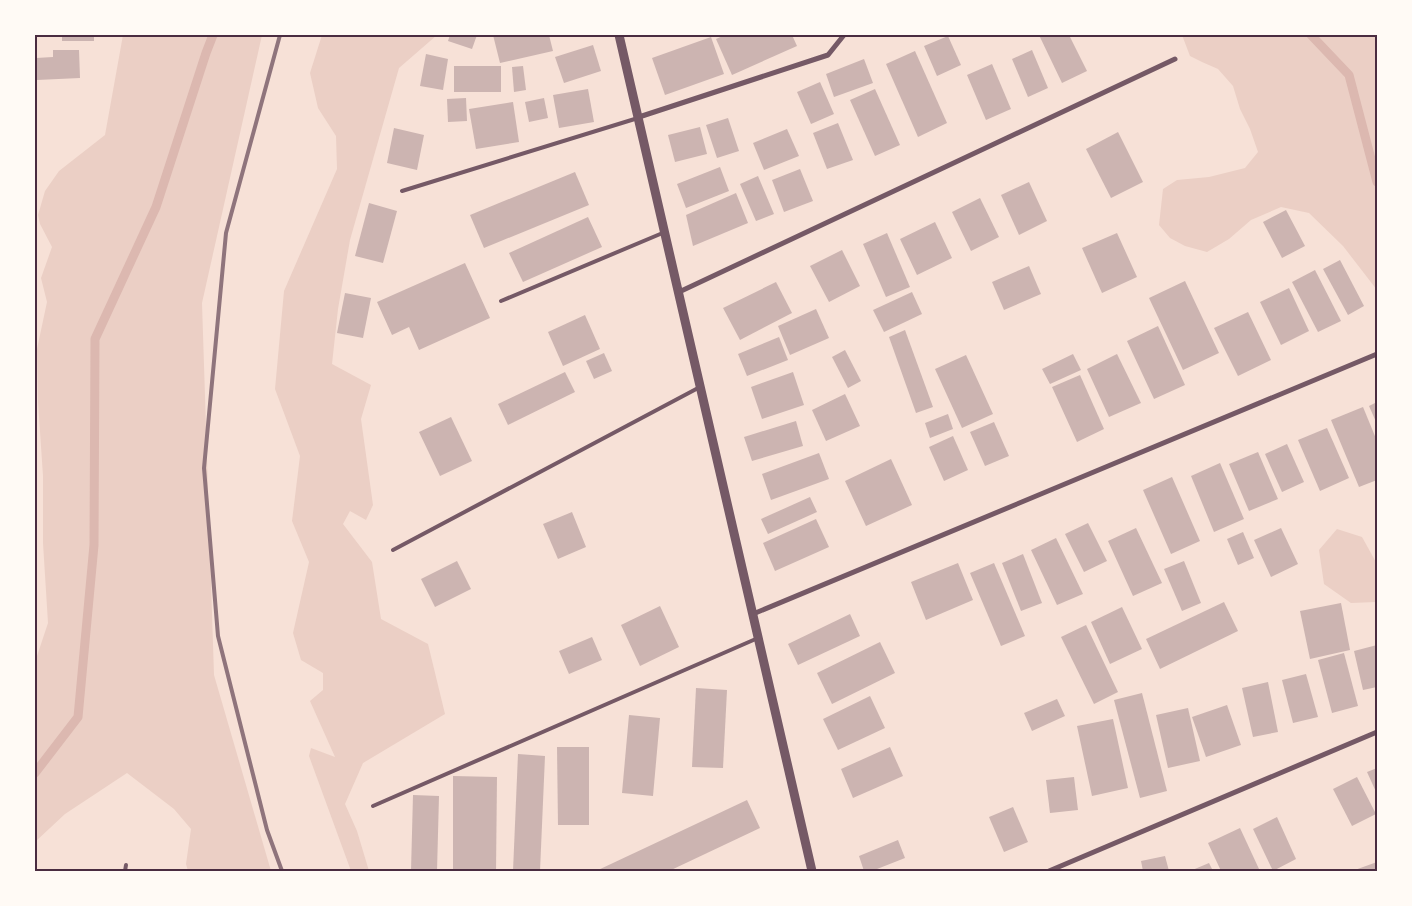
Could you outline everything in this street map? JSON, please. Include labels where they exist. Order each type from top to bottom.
[{"type":"street","points":[[619,35],[812,871]]},
{"type":"street","points":[[639,117],[828,55],[844,35]]},
{"type":"street","points":[[678,292],[1175,59]]},
{"type":"street","points":[[753,614],[1377,354]]},
{"type":"street","points":[[1049,871],[1377,732]]},
{"type":"lane","points":[[402,191],[639,117]]},
{"type":"lane","points":[[501,301],[665,232]]},
{"type":"lane","points":[[393,550],[700,387]]},
{"type":"lane","points":[[373,806],[758,638]]},
{"type":"lane","points":[[125,871],[126,864]]},
{"type":"shaded area","points":[[123,35],[262,35],[202,303],[214,675],[271,871],[188,871],[186,864],[191,829],[174,809],[127,773],[65,814],[35,842],[35,662],[48,623],[43,543],[43,476],[38,402],[37,349],[47,302],[41,278],[52,247],[40,224],[38,215],[45,191],[59,171],[105,135]]},
{"type":"shaded area","points":[[322,35],[437,35],[399,68],[350,240],[338,309],[332,364],[371,385],[361,419],[373,505],[366,520],[350,511],[343,524],[372,562],[381,619],[428,644],[445,714],[363,763],[345,804],[357,831],[369,871],[351,871],[309,756],[311,748],[335,757],[310,701],[323,690],[323,673],[301,660],[293,633],[309,562],[292,521],[300,456],[275,389],[284,291],[337,169],[336,136],[318,108],[310,73]]},
{"type":"shaded area","points":[[1182,35],[1377,35],[1377,290],[1343,246],[1309,213],[1281,207],[1251,220],[1229,239],[1207,252],[1185,246],[1170,238],[1159,225],[1163,189],[1177,180],[1209,177],[1245,168],[1258,152],[1250,129],[1240,109],[1233,86],[1218,69],[1190,56]]},
{"type":"shaded area","points":[[1337,529],[1362,537],[1377,564],[1377,605],[1376,602],[1351,603],[1324,584],[1319,550]]},
{"type":"building","points":[[62,35],[94,35],[94,41],[62,41]]},
{"type":"building","points":[[450,35],[477,35],[472,49],[448,41]]},
{"type":"building","points":[[493,35],[549,35],[553,51],[500,63]]},
{"type":"building","points":[[725,35],[792,35],[797,46],[732,75],[716,39]]},
{"type":"building","points":[[1039,35],[1069,35],[1087,71],[1062,83]]},
{"type":"building","points":[[948,36],[961,65],[937,76],[924,46]]},
{"type":"building","points":[[711,37],[724,74],[665,95],[652,58]]},
{"type":"building","points":[[593,45],[601,71],[564,83],[555,57]]},
{"type":"building","points":[[53,50],[79,50],[80,78],[37,80],[36,58],[53,57]]},
{"type":"building","points":[[1032,50],[1048,88],[1028,97],[1012,59]]},
{"type":"building","points":[[915,51],[947,123],[918,137],[886,64]]},
{"type":"building","points":[[426,54],[448,59],[443,90],[420,86]]},
{"type":"building","points":[[864,59],[873,83],[834,97],[826,74]]},
{"type":"building","points":[[992,64],[1011,109],[986,120],[967,75]]},
{"type":"building","points":[[454,66],[501,66],[501,92],[454,92]]},
{"type":"building","points":[[523,66],[526,90],[514,92],[512,67]]},
{"type":"building","points":[[820,82],[834,114],[811,124],[797,92]]},
{"type":"building","points":[[588,89],[594,122],[559,128],[553,95]]},
{"type":"building","points":[[875,89],[900,145],[875,156],[850,100]]},
{"type":"building","points":[[466,98],[467,121],[448,122],[447,99]]},
{"type":"building","points":[[544,98],[548,118],[529,122],[525,102]]},
{"type":"building","points":[[513,102],[519,142],[476,149],[469,109]]},
{"type":"building","points":[[728,118],[739,151],[717,158],[706,125]]},
{"type":"building","points":[[838,123],[853,160],[827,169],[813,133]]},
{"type":"building","points":[[700,127],[707,154],[675,162],[668,135]]},
{"type":"building","points":[[394,128],[424,135],[417,170],[387,163]]},
{"type":"building","points":[[787,129],[799,156],[764,170],[753,143]]},
{"type":"building","points":[[1118,132],[1143,182],[1111,198],[1086,149]]},
{"type":"building","points":[[720,167],[729,191],[686,208],[677,184]]},
{"type":"building","points":[[800,169],[813,201],[784,212],[772,180]]},
{"type":"building","points":[[575,172],[589,205],[484,248],[470,215]]},
{"type":"building","points":[[758,176],[774,214],[756,221],[740,184]]},
{"type":"building","points":[[1029,182],[1047,221],[1019,235],[1001,195]]},
{"type":"building","points":[[736,193],[748,223],[693,246],[686,215]]},
{"type":"building","points":[[980,198],[999,237],[971,251],[952,212]]},
{"type":"building","points":[[369,203],[397,211],[383,263],[355,256]]},
{"type":"building","points":[[1286,210],[1305,246],[1282,258],[1263,222]]},
{"type":"building","points":[[588,217],[602,247],[523,282],[509,253]]},
{"type":"building","points":[[935,222],[952,258],[917,275],[900,239]]},
{"type":"building","points":[[887,233],[910,287],[886,297],[863,244]]},
{"type":"building","points":[[1117,233],[1137,277],[1102,293],[1082,248]]},
{"type":"building","points":[[842,250],[860,286],[829,302],[810,266]]},
{"type":"building","points":[[1340,260],[1364,306],[1348,315],[1323,269]]},
{"type":"building","points":[[465,263],[490,318],[419,350],[409,327],[392,335],[377,302]]},
{"type":"building","points":[[1029,266],[1041,294],[1004,310],[992,282]]},
{"type":"building","points":[[1315,270],[1341,321],[1318,332],[1292,282]]},
{"type":"building","points":[[1185,281],[1219,353],[1183,370],[1149,298]]},
{"type":"building","points":[[776,282],[792,313],[740,340],[723,308]]},
{"type":"building","points":[[1289,288],[1309,331],[1281,345],[1260,302]]},
{"type":"building","points":[[912,292],[922,314],[884,332],[873,310]]},
{"type":"building","points":[[345,293],[371,298],[363,338],[337,333]]},
{"type":"building","points":[[816,309],[829,338],[790,355],[778,326]]},
{"type":"building","points":[[1248,312],[1271,360],[1238,376],[1214,328]]},
{"type":"building","points":[[585,315],[600,349],[563,366],[548,332]]},
{"type":"building","points":[[1158,326],[1185,385],[1154,399],[1127,341]]},
{"type":"building","points":[[905,330],[933,407],[916,413],[889,337]]},
{"type":"building","points":[[779,337],[788,360],[747,376],[738,354]]},
{"type":"building","points":[[845,350],[861,381],[848,388],[832,357]]},
{"type":"building","points":[[604,353],[612,371],[594,379],[586,361]]},
{"type":"building","points":[[1073,354],[1081,370],[1050,384],[1042,369]]},
{"type":"building","points":[[1117,354],[1141,403],[1109,417],[1087,369]]},
{"type":"building","points":[[966,355],[993,414],[962,428],[935,369]]},
{"type":"building","points":[[565,372],[575,392],[508,425],[498,404]]},
{"type":"building","points":[[793,372],[804,405],[762,419],[751,387]]},
{"type":"building","points":[[1080,375],[1104,429],[1077,442],[1052,387]]},
{"type":"building","points":[[845,394],[860,426],[826,441],[812,410]]},
{"type":"building","points":[[1377,402],[1377,424],[1369,406]]},
{"type":"building","points":[[1363,407],[1377,441],[1377,480],[1359,487],[1331,420]]},
{"type":"building","points":[[948,414],[953,429],[930,438],[925,423]]},
{"type":"building","points":[[451,417],[472,461],[440,476],[419,432]]},
{"type":"building","points":[[796,421],[803,446],[752,461],[744,437]]},
{"type":"building","points":[[994,422],[1009,456],[985,466],[970,432]]},
{"type":"building","points":[[1327,428],[1349,478],[1320,491],[1298,440]]},
{"type":"building","points":[[953,436],[968,470],[944,481],[929,447]]},
{"type":"building","points":[[1287,444],[1304,482],[1282,492],[1265,454]]},
{"type":"building","points":[[1258,452],[1278,499],[1249,511],[1229,464]]},
{"type":"building","points":[[819,453],[829,479],[771,500],[762,474]]},
{"type":"building","points":[[891,459],[912,505],[866,526],[845,481]]},
{"type":"building","points":[[1220,463],[1244,519],[1214,532],[1191,476]]},
{"type":"building","points":[[1172,477],[1200,541],[1171,554],[1143,490]]},
{"type":"building","points":[[810,497],[817,512],[768,534],[761,519]]},
{"type":"building","points":[[572,512],[586,547],[558,559],[543,524]]},
{"type":"building","points":[[816,519],[829,547],[775,571],[763,543]]},
{"type":"building","points":[[1088,523],[1107,561],[1084,572],[1065,534]]},
{"type":"building","points":[[1136,528],[1162,583],[1133,596],[1108,541]]},
{"type":"building","points":[[1281,528],[1298,564],[1271,577],[1254,540]]},
{"type":"building","points":[[1243,532],[1254,558],[1238,565],[1227,539]]},
{"type":"building","points":[[1056,538],[1083,594],[1057,605],[1031,550]]},
{"type":"building","points":[[1023,554],[1042,603],[1021,611],[1002,563]]},
{"type":"building","points":[[457,561],[471,589],[435,607],[421,579]]},
{"type":"building","points":[[1184,561],[1201,603],[1182,611],[1164,569]]},
{"type":"building","points":[[958,563],[973,600],[926,620],[911,582]]},
{"type":"building","points":[[994,563],[1025,636],[1001,646],[970,573]]},
{"type":"building","points":[[1224,602],[1238,631],[1160,669],[1146,639]]},
{"type":"building","points":[[1341,603],[1350,650],[1310,659],[1300,611]]},
{"type":"building","points":[[660,606],[679,647],[640,666],[621,625]]},
{"type":"building","points":[[1122,607],[1142,649],[1110,664],[1091,622]]},
{"type":"building","points":[[850,614],[860,636],[798,665],[788,644]]},
{"type":"building","points":[[1086,625],[1118,692],[1094,704],[1061,637]]},
{"type":"building","points":[[592,637],[602,660],[569,674],[559,651]]},
{"type":"building","points":[[880,642],[895,673],[832,704],[817,673]]},
{"type":"building","points":[[1377,645],[1377,687],[1363,690],[1354,651]]},
{"type":"building","points":[[1344,653],[1358,706],[1332,713],[1318,660]]},
{"type":"building","points":[[1306,674],[1318,717],[1293,723],[1282,680]]},
{"type":"building","points":[[1268,682],[1278,732],[1253,737],[1242,688]]},
{"type":"building","points":[[696,688],[727,690],[723,768],[692,767]]},
{"type":"building","points":[[1142,693],[1167,791],[1140,798],[1114,700]]},
{"type":"building","points":[[870,696],[885,728],[838,750],[823,719]]},
{"type":"building","points":[[1057,699],[1065,716],[1032,731],[1024,713]]},
{"type":"building","points":[[1227,705],[1241,745],[1206,757],[1192,717]]},
{"type":"building","points":[[1188,708],[1200,761],[1168,768],[1156,715]]},
{"type":"building","points":[[629,715],[660,718],[653,796],[622,793]]},
{"type":"building","points":[[1113,719],[1128,788],[1092,796],[1077,726]]},
{"type":"building","points":[[557,747],[589,747],[589,825],[558,825]]},
{"type":"building","points":[[890,747],[903,776],[853,798],[841,769]]},
{"type":"building","points":[[518,754],[545,756],[540,871],[513,871]]},
{"type":"building","points":[[1377,768],[1377,794],[1367,772]]},
{"type":"building","points":[[453,776],[497,777],[496,871],[453,871]]},
{"type":"building","points":[[1074,777],[1078,810],[1050,813],[1046,780]]},
{"type":"building","points":[[1357,777],[1376,814],[1352,826],[1333,789]]},
{"type":"building","points":[[413,795],[439,796],[437,871],[411,871]]},
{"type":"building","points":[[747,800],[760,828],[669,871],[596,871]]},
{"type":"building","points":[[1013,807],[1028,842],[1004,852],[989,817]]},
{"type":"building","points":[[1277,817],[1296,859],[1273,871],[1253,829]]},
{"type":"building","points":[[1240,828],[1259,869],[1255,871],[1221,871],[1208,843]]},
{"type":"building","points":[[898,840],[905,858],[872,871],[864,871],[859,856]]},
{"type":"building","points":[[1165,856],[1169,871],[1143,871],[1141,861]]},
{"type":"building","points":[[1377,862],[1377,871],[1352,871]]},
{"type":"building","points":[[1209,863],[1213,871],[1190,871]]},
{"type":"waterway","points":[[35,773],[78,717],[94,545],[95,339],[156,207],[213,35]]},
{"type":"waterway","points":[[1311,35],[1349,75],[1377,182]]},
{"type":"railway","points":[[280,35],[226,233],[204,468],[218,636],[267,830],[282,871]]}]
